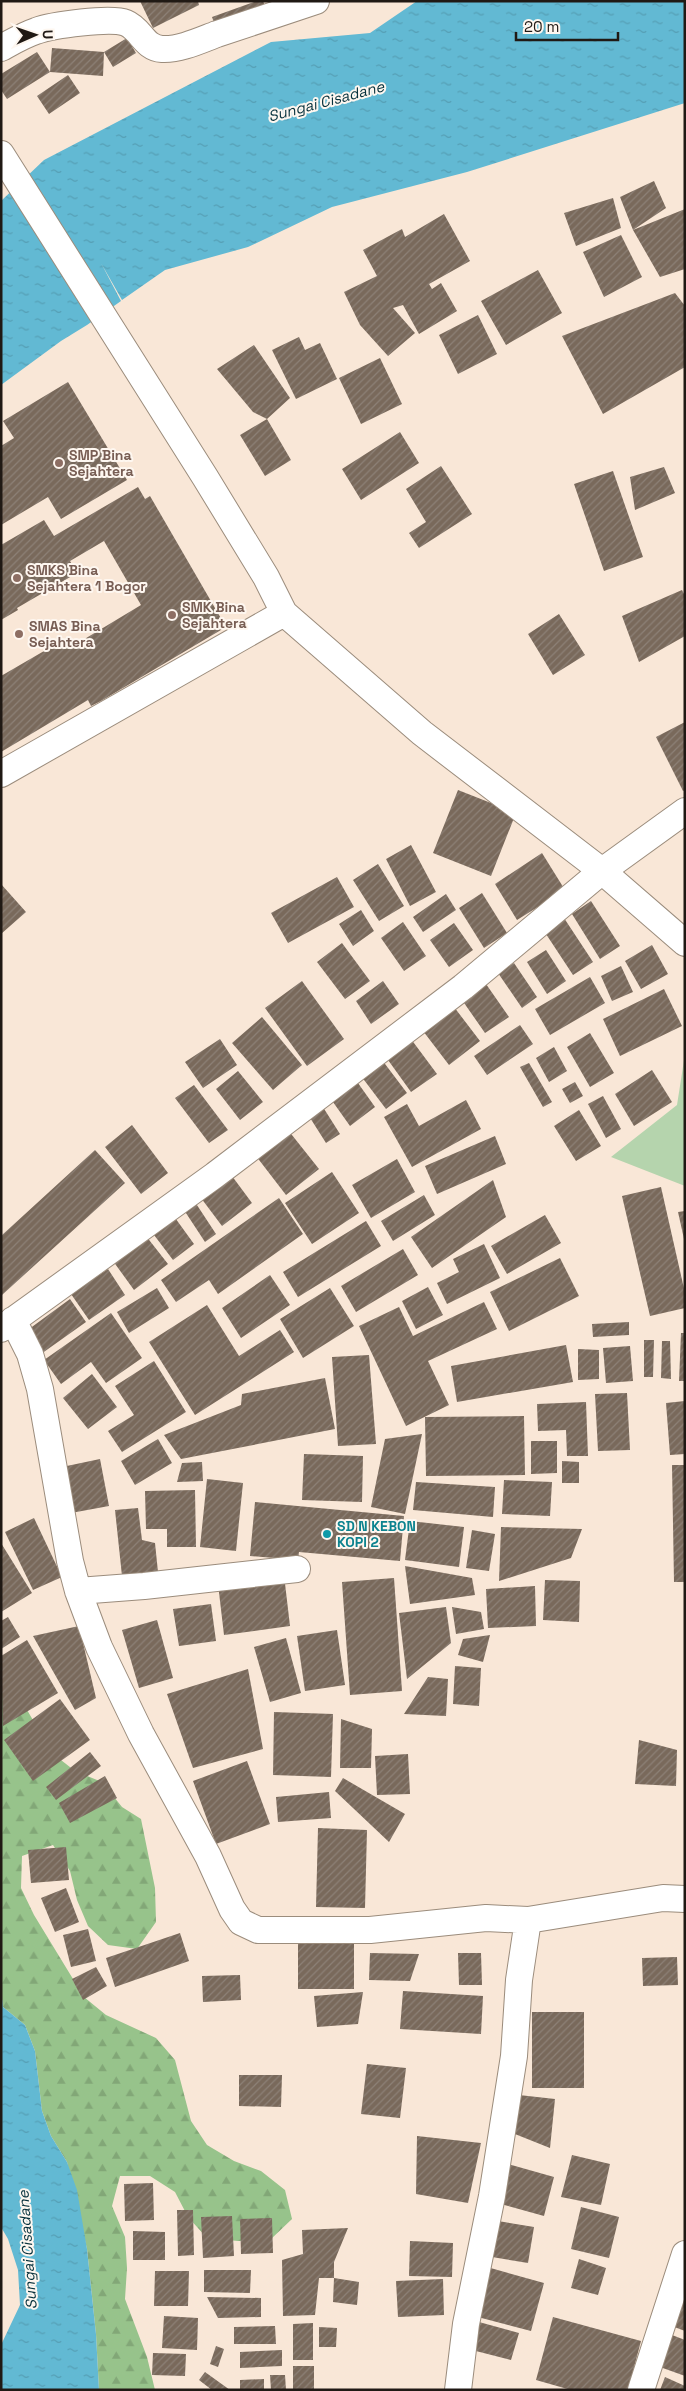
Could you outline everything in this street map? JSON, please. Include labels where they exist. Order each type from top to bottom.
[{"type":"street","points":[[1,48],[36,31],[111,20],[125,22],[136,28],[142,38],[154,48],[164,49],[188,44],[316,1]]},
{"type":"street","points":[[2,156],[205,477],[266,577],[284,613],[422,733],[602,871],[685,943]]},
{"type":"street","points":[[1,774],[284,613]]},
{"type":"street","points":[[685,810],[602,871],[463,987],[215,1175],[7,1324],[30,1354],[40,1389],[78,1591],[99,1647],[141,1734],[208,1856],[232,1909],[241,1922],[258,1930],[302,1932],[370,1930],[486,1918],[528,1920],[663,1898],[685,1899]]},
{"type":"street","points":[[78,1591],[144,1586],[297,1569]]},
{"type":"street","points":[[458,2390],[466,2324],[492,2196],[514,2056],[519,1980],[528,1920]]},
{"type":"street","points":[[641,2390],[685,2254]]},
{"type":"green space","points":[[685,1054],[685,1186],[611,1157],[677,1105]]},
{"type":"green space","points":[[1,1665],[52,1753],[75,1771],[102,1782],[122,1807],[141,1819],[155,1888],[156,1922],[137,1949],[108,1945],[88,1926],[77,1900],[70,1871],[53,1845],[22,1856],[21,1888],[34,1915],[84,1997],[106,2015],[156,2038],[175,2060],[191,2121],[207,2145],[234,2161],[261,2171],[285,2190],[292,2219],[270,2240],[238,2241],[207,2238],[188,2217],[175,2192],[150,2176],[120,2176],[112,2206],[125,2237],[127,2268],[125,2299],[147,2357],[155,2390],[99,2390],[96,2334],[87,2249],[67,2162],[51,2136],[42,2111],[35,2051],[25,2025],[3,2007],[1,1991]]},
{"type":"water","name":"Sungai Cisadane","points":[[417,1],[685,1],[685,103],[467,172],[332,207],[248,247],[165,270],[122,300],[101,263],[121,301],[61,341],[1,385],[1,201],[44,160],[271,42],[370,33]]},
{"type":"water","name":"Sungai Cisadane","points":[[1,1990],[3,2007],[25,2025],[35,2051],[42,2111],[51,2136],[67,2162],[77,2190],[87,2249],[96,2334],[99,2390],[1,2390],[1,2345],[20,2305],[18,2270],[8,2239],[1,2227]]},
{"type":"building","points":[[140,1],[198,1],[199,5],[153,28]]},
{"type":"building","points":[[257,1],[263,1],[268,13],[217,31],[212,17]]},
{"type":"building","points":[[127,38],[136,53],[113,67],[104,52]]},
{"type":"building","points":[[52,48],[104,52],[103,76],[50,72]]},
{"type":"building","points":[[37,52],[50,72],[7,99],[1,90],[1,74]]},
{"type":"building","points":[[68,75],[80,93],[49,114],[37,96]]},
{"type":"building","points":[[654,181],[666,208],[633,230],[620,197]]},
{"type":"building","points":[[613,198],[621,228],[576,246],[564,213]]},
{"type":"building","points":[[685,209],[685,269],[660,277],[633,230]]},
{"type":"building","points":[[444,214],[470,261],[429,284],[432,289],[441,283],[457,311],[419,334],[403,305],[393,308],[415,333],[388,356],[360,325],[344,292],[377,276],[363,250],[402,229],[405,237]]},
{"type":"building","points":[[621,235],[642,277],[604,297],[583,252]]},
{"type":"building","points":[[538,270],[562,313],[506,345],[481,301]]},
{"type":"building","points":[[675,293],[685,306],[685,367],[603,414],[562,336]]},
{"type":"building","points":[[478,315],[497,354],[458,374],[439,335]]},
{"type":"building","points":[[299,337],[305,350],[320,343],[337,379],[296,399],[272,350]]},
{"type":"building","points":[[254,345],[290,398],[267,419],[253,412],[217,369]]},
{"type":"building","points":[[380,358],[402,404],[361,424],[339,378]]},
{"type":"building","name":"SMP Bina Sejahtera","points":[[68,382],[127,480],[61,519],[48,497],[1,525],[1,446],[14,438],[3,421]]},
{"type":"building","points":[[267,419],[291,460],[265,476],[240,435]]},
{"type":"building","points":[[400,432],[419,463],[361,500],[342,469]]},
{"type":"building","points":[[441,466],[472,514],[419,548],[409,533],[426,522],[406,489]]},
{"type":"building","points":[[664,467],[675,493],[635,510],[630,477]]},
{"type":"building","points":[[613,471],[643,557],[604,571],[574,484]]},
{"type":"building","name":"SMK Bina Sejahtera","points":[[138,487],[145,499],[150,496],[226,627],[101,701],[91,706],[88,700],[1,752],[1,676],[63,640],[68,649],[141,605],[104,541],[70,561],[77,573],[17,608],[18,610],[1,620],[1,545],[44,520],[54,536]]},
{"type":"building","points":[[682,590],[685,596],[685,636],[639,662],[622,616]]},
{"type":"building","points":[[559,614],[585,655],[553,675],[528,634]]},
{"type":"building","points":[[685,722],[685,790],[683,791],[656,737]]},
{"type":"building","points":[[458,790],[516,813],[491,876],[433,853]]},
{"type":"building","points":[[411,845],[436,892],[410,906],[386,859]]},
{"type":"building","points":[[542,853],[565,890],[517,920],[495,884]]},
{"type":"building","points":[[378,864],[404,906],[379,921],[353,880]]},
{"type":"building","points":[[337,877],[354,907],[288,943],[271,913]]},
{"type":"building","points":[[1,884],[26,912],[1,934]]},
{"type":"building","points":[[482,893],[507,933],[484,948],[459,908]]},
{"type":"building","points":[[446,894],[456,910],[423,932],[413,917]]},
{"type":"building","points":[[591,901],[620,946],[600,959],[572,914]]},
{"type":"building","points":[[361,910],[374,931],[353,946],[339,924]]},
{"type":"building","points":[[564,918],[593,962],[573,975],[544,931]]},
{"type":"building","points":[[403,922],[426,956],[404,971],[381,938]]},
{"type":"building","points":[[454,923],[473,950],[449,967],[430,940]]},
{"type":"building","points":[[342,943],[370,981],[345,999],[317,962]]},
{"type":"building","points":[[652,945],[668,974],[641,989],[625,961]]},
{"type":"building","points":[[546,950],[566,981],[547,994],[527,962]]},
{"type":"building","points":[[514,963],[537,997],[522,1008],[498,973]]},
{"type":"building","points":[[621,966],[633,992],[612,1001],[601,976]]},
{"type":"building","points":[[590,977],[605,1003],[550,1035],[535,1009]]},
{"type":"building","points":[[302,981],[344,1039],[307,1066],[265,1008]]},
{"type":"building","points":[[383,981],[399,1004],[371,1024],[356,1001]]},
{"type":"building","points":[[486,984],[509,1017],[485,1033],[462,1000]]},
{"type":"building","points":[[664,989],[682,1026],[620,1056],[603,1019]]},
{"type":"building","points":[[451,1003],[480,1041],[449,1065],[420,1027]]},
{"type":"building","points":[[262,1017],[302,1065],[273,1090],[232,1043]]},
{"type":"building","points":[[520,1025],[533,1044],[487,1075],[474,1056]]},
{"type":"building","points":[[590,1033],[614,1073],[590,1087],[567,1047]]},
{"type":"building","points":[[408,1035],[437,1074],[411,1092],[383,1053]]},
{"type":"building","points":[[220,1039],[237,1065],[203,1088],[185,1062]]},
{"type":"building","points":[[554,1047],[567,1071],[549,1082],[536,1058]]},
{"type":"building","points":[[379,1056],[407,1093],[386,1109],[358,1072]]},
{"type":"building","points":[[529,1063],[552,1102],[543,1107],[520,1067]]},
{"type":"building","points":[[652,1070],[672,1102],[634,1126],[615,1094]]},
{"type":"building","points":[[238,1071],[263,1102],[240,1120],[216,1089]]},
{"type":"building","points":[[353,1076],[375,1107],[350,1126],[328,1095]]},
{"type":"building","points":[[575,1082],[583,1096],[570,1103],[562,1089]]},
{"type":"building","points":[[194,1085],[228,1130],[209,1143],[175,1098]]},
{"type":"building","points":[[603,1096],[621,1129],[606,1138],[588,1104]]},
{"type":"building","points":[[466,1100],[481,1129],[412,1167],[384,1117],[407,1104],[419,1126]]},
{"type":"building","points":[[321,1104],[340,1134],[326,1143],[307,1113]]},
{"type":"building","points":[[579,1110],[601,1146],[576,1161],[554,1126]]},
{"type":"building","points":[[132,1125],[168,1173],[141,1194],[105,1147]]},
{"type":"building","points":[[288,1130],[319,1169],[286,1195],[256,1156]]},
{"type":"building","points":[[495,1136],[506,1164],[437,1194],[425,1166]]},
{"type":"building","points":[[95,1150],[125,1183],[2,1295],[1,1236]]},
{"type":"building","points":[[397,1159],[415,1192],[371,1218],[352,1185]]},
{"type":"building","points":[[229,1172],[252,1203],[222,1226],[198,1194]]},
{"type":"building","points":[[332,1172],[359,1213],[312,1244],[285,1203]]},
{"type":"building","points":[[493,1180],[506,1217],[432,1268],[411,1237]]},
{"type":"building","points":[[661,1187],[685,1293],[685,1308],[650,1316],[622,1196]]},
{"type":"building","points":[[424,1195],[435,1215],[393,1241],[381,1221]]},
{"type":"building","points":[[279,1198],[303,1234],[218,1294],[209,1280],[176,1302],[161,1280]]},
{"type":"building","points":[[193,1199],[216,1234],[205,1242],[182,1207]]},
{"type":"building","points":[[685,1211],[685,1239],[684,1239],[678,1212]]},
{"type":"building","points":[[173,1215],[194,1244],[173,1260],[151,1231]]},
{"type":"building","points":[[545,1215],[561,1243],[507,1274],[491,1246]]},
{"type":"building","points":[[366,1221],[381,1246],[298,1297],[283,1272]]},
{"type":"building","points":[[146,1236],[168,1264],[134,1290],[113,1261]]},
{"type":"building","points":[[484,1244],[500,1278],[447,1304],[437,1283],[459,1272],[453,1259]]},
{"type":"building","points":[[403,1249],[418,1275],[356,1312],[341,1286]]},
{"type":"building","points":[[560,1258],[579,1296],[509,1331],[490,1292]]},
{"type":"building","points":[[108,1269],[125,1295],[89,1320],[71,1294]]},
{"type":"building","points":[[270,1275],[290,1305],[241,1338],[222,1308]]},
{"type":"building","points":[[428,1287],[443,1315],[416,1329],[402,1301]]},
{"type":"building","points":[[157,1288],[169,1308],[129,1333],[117,1312]]},
{"type":"building","points":[[330,1288],[354,1326],[303,1358],[280,1319]]},
{"type":"building","points":[[70,1299],[86,1322],[41,1354],[25,1332]]},
{"type":"building","points":[[484,1302],[497,1329],[428,1361],[449,1405],[406,1426],[359,1326],[399,1307],[413,1336]]},
{"type":"building","points":[[207,1305],[239,1356],[280,1330],[294,1352],[195,1415],[149,1342]]},
{"type":"building","points":[[111,1313],[142,1358],[106,1383],[91,1362],[61,1384],[44,1360]]},
{"type":"building","points":[[629,1322],[629,1335],[593,1337],[592,1324]]},
{"type":"building","points":[[681,1333],[685,1333],[685,1381],[679,1381]]},
{"type":"building","points":[[644,1340],[654,1340],[653,1377],[644,1377]]},
{"type":"building","points":[[662,1341],[670,1341],[671,1379],[661,1378]]},
{"type":"building","points":[[566,1345],[573,1382],[457,1402],[451,1366]]},
{"type":"building","points":[[630,1346],[633,1381],[606,1383],[603,1348]]},
{"type":"building","points":[[578,1349],[599,1350],[599,1379],[578,1380]]},
{"type":"building","points":[[369,1355],[376,1444],[338,1446],[332,1357]]},
{"type":"building","points":[[154,1361],[186,1412],[122,1452],[108,1431],[134,1415],[115,1386]]},
{"type":"building","points":[[92,1374],[117,1407],[88,1429],[63,1398]]},
{"type":"building","points":[[325,1378],[335,1429],[181,1459],[164,1435],[241,1405],[242,1394]]},
{"type":"building","points":[[627,1393],[630,1450],[598,1451],[595,1394]]},
{"type":"building","points":[[685,1401],[685,1454],[670,1455],[666,1403]]},
{"type":"building","points":[[586,1402],[588,1456],[567,1456],[566,1430],[538,1431],[537,1404]]},
{"type":"building","points":[[524,1416],[525,1475],[426,1476],[425,1417]]},
{"type":"building","points":[[422,1434],[405,1514],[371,1507],[385,1439]]},
{"type":"building","points":[[158,1439],[172,1463],[135,1485],[121,1461]]},
{"type":"building","points":[[531,1441],[557,1441],[557,1473],[531,1474]]},
{"type":"building","points":[[304,1454],[363,1456],[362,1502],[302,1500]]},
{"type":"building","points":[[100,1459],[109,1506],[71,1513],[62,1467]]},
{"type":"building","points":[[562,1461],[579,1462],[579,1483],[562,1483]]},
{"type":"building","points":[[202,1462],[203,1481],[177,1482],[182,1463]]},
{"type":"building","points":[[672,1465],[685,1465],[685,1582],[674,1582]]},
{"type":"building","points":[[207,1479],[243,1483],[236,1551],[200,1547]]},
{"type":"building","points":[[504,1480],[552,1482],[550,1516],[502,1514]]},
{"type":"building","points":[[416,1482],[495,1487],[493,1517],[413,1510]]},
{"type":"building","points":[[195,1490],[196,1547],[167,1547],[167,1529],[146,1529],[145,1491]]},
{"type":"building","name":"SD N KEBON KOPI 2","points":[[255,1502],[404,1516],[400,1561],[299,1552],[298,1560],[250,1556]]},
{"type":"building","points":[[138,1508],[142,1540],[155,1543],[158,1572],[122,1576],[115,1510]]},
{"type":"building","points":[[34,1518],[62,1577],[33,1590],[5,1532]]},
{"type":"building","points":[[410,1521],[464,1527],[459,1567],[405,1560]]},
{"type":"building","points":[[501,1527],[582,1529],[571,1558],[499,1581]]},
{"type":"building","points":[[472,1530],[495,1534],[489,1571],[466,1568]]},
{"type":"building","points":[[1,1543],[32,1593],[1,1612]]},
{"type":"building","points":[[405,1566],[472,1578],[475,1595],[410,1604]]},
{"type":"building","points":[[284,1575],[290,1626],[224,1635],[218,1584]]},
{"type":"building","name":"SD N KEBON KOPI 2","points":[[394,1578],[402,1691],[350,1695],[342,1582]]},
{"type":"building","points":[[545,1580],[580,1581],[579,1622],[543,1620]]},
{"type":"building","points":[[535,1586],[536,1626],[488,1628],[486,1589]]},
{"type":"building","points":[[211,1604],[216,1641],[179,1646],[173,1609]]},
{"type":"building","points":[[446,1607],[451,1643],[407,1679],[399,1613]]},
{"type":"building","points":[[452,1607],[481,1612],[484,1629],[456,1634]]},
{"type":"building","points":[[8,1617],[20,1637],[1,1649],[1,1621]]},
{"type":"building","points":[[157,1620],[173,1678],[139,1688],[122,1630]]},
{"type":"building","points":[[79,1626],[96,1698],[75,1710],[33,1636]]},
{"type":"building","points":[[337,1630],[345,1685],[305,1691],[297,1636]]},
{"type":"building","points":[[490,1635],[483,1662],[458,1655],[463,1639]]},
{"type":"building","points":[[286,1638],[301,1693],[270,1702],[254,1647]]},
{"type":"building","points":[[27,1640],[58,1693],[3,1726],[1,1656]]},
{"type":"building","points":[[455,1666],[481,1668],[479,1706],[453,1704]]},
{"type":"building","points":[[248,1669],[263,1749],[193,1768],[167,1694]]},
{"type":"building","points":[[428,1677],[448,1679],[446,1716],[404,1714]]},
{"type":"building","points":[[60,1699],[90,1740],[33,1781],[4,1740]]},
{"type":"building","points":[[274,1712],[333,1714],[331,1777],[273,1775]]},
{"type":"building","points":[[341,1719],[372,1729],[371,1768],[340,1768]]},
{"type":"building","points":[[639,1740],[677,1750],[676,1786],[635,1784]]},
{"type":"building","points":[[90,1752],[101,1766],[56,1800],[46,1787]]},
{"type":"building","points":[[408,1754],[410,1794],[377,1795],[375,1756]]},
{"type":"building","points":[[247,1761],[270,1824],[216,1844],[193,1781]]},
{"type":"building","points":[[105,1776],[117,1798],[70,1823],[59,1803]]},
{"type":"building","points":[[343,1778],[405,1814],[389,1842],[335,1791]]},
{"type":"building","points":[[329,1792],[331,1818],[278,1822],[276,1797]]},
{"type":"building","points":[[318,1828],[367,1830],[365,1908],[316,1907]]},
{"type":"building","points":[[66,1847],[69,1880],[31,1883],[28,1850]]},
{"type":"building","points":[[66,1888],[79,1922],[55,1932],[41,1898]]},
{"type":"building","points":[[88,1929],[96,1961],[71,1967],[63,1935]]},
{"type":"building","points":[[180,1933],[189,1961],[115,1987],[106,1958]]},
{"type":"building","points":[[298,1941],[354,1942],[354,1989],[298,1989]]},
{"type":"building","points":[[370,1953],[419,1954],[410,1981],[369,1980]]},
{"type":"building","points":[[458,1953],[481,1953],[482,1985],[459,1985]]},
{"type":"building","points":[[677,1957],[678,1985],[643,1986],[642,1958]]},
{"type":"building","points":[[96,1967],[107,1986],[83,2000],[72,1979]]},
{"type":"building","points":[[240,1975],[241,2000],[203,2002],[202,1976]]},
{"type":"building","points":[[403,1991],[483,1996],[481,2034],[400,2029]]},
{"type":"building","points":[[363,1992],[358,2024],[317,2027],[314,1996]]},
{"type":"building","points":[[532,2012],[584,2012],[584,2088],[532,2088]]},
{"type":"building","points":[[367,2064],[406,2068],[400,2118],[361,2114]]},
{"type":"building","points":[[239,2075],[282,2075],[281,2107],[239,2106]]},
{"type":"building","points":[[519,2095],[555,2099],[550,2148],[505,2130]]},
{"type":"building","points":[[417,2136],[481,2143],[468,2203],[416,2194]]},
{"type":"building","points":[[572,2155],[610,2164],[601,2205],[561,2197]]},
{"type":"building","points":[[508,2164],[554,2177],[544,2216],[497,2203]]},
{"type":"building","points":[[153,2183],[154,2220],[125,2221],[124,2184]]},
{"type":"building","points":[[581,2207],[619,2217],[609,2258],[571,2249]]},
{"type":"building","points":[[177,2210],[193,2210],[194,2255],[178,2256]]},
{"type":"building","points":[[232,2216],[234,2256],[203,2258],[201,2217]]},
{"type":"building","points":[[272,2218],[273,2253],[241,2254],[240,2219]]},
{"type":"building","points":[[498,2221],[534,2227],[528,2263],[492,2257]]},
{"type":"building","points":[[348,2228],[334,2262],[334,2278],[319,2278],[315,2315],[283,2316],[282,2260],[303,2254],[302,2230]]},
{"type":"building","points":[[133,2231],[165,2232],[165,2260],[133,2260]]},
{"type":"building","points":[[410,2241],[453,2243],[452,2277],[409,2276]]},
{"type":"building","points":[[579,2259],[606,2268],[598,2295],[571,2288]]},
{"type":"building","points":[[487,2267],[544,2283],[531,2331],[474,2316]]},
{"type":"building","points":[[204,2270],[251,2270],[250,2293],[204,2292]]},
{"type":"building","points":[[155,2271],[189,2271],[188,2306],[154,2306]]},
{"type":"building","points":[[334,2278],[359,2282],[357,2305],[333,2302]]},
{"type":"building","points":[[443,2279],[444,2315],[398,2317],[396,2281]]},
{"type":"building","points":[[685,2287],[685,2331],[669,2325]]},
{"type":"building","points":[[207,2297],[261,2298],[261,2317],[218,2318]]},
{"type":"building","points":[[164,2316],[198,2318],[197,2350],[162,2348]]},
{"type":"building","points":[[553,2317],[641,2341],[628,2390],[571,2390],[536,2380]]},
{"type":"building","points":[[479,2322],[519,2333],[511,2360],[472,2350]]},
{"type":"building","points":[[313,2323],[313,2360],[293,2360],[293,2324]]},
{"type":"building","points":[[275,2326],[276,2344],[234,2344],[234,2327]]},
{"type":"building","points":[[319,2327],[337,2328],[336,2347],[319,2347]]},
{"type":"building","points":[[672,2335],[685,2340],[685,2376],[660,2367]]},
{"type":"building","points":[[216,2346],[224,2349],[218,2367],[210,2364]]},
{"type":"building","points":[[282,2350],[282,2366],[240,2368],[240,2352]]},
{"type":"building","points":[[153,2353],[186,2354],[185,2376],[152,2375]]},
{"type":"building","points":[[293,2366],[314,2366],[314,2390],[293,2390]]},
{"type":"building","points":[[205,2372],[230,2390],[212,2390],[199,2380]]},
{"type":"building","points":[[270,2375],[285,2375],[286,2390],[271,2390]]},
{"type":"building","points":[[665,2377],[685,2386],[685,2390],[660,2390]]},
{"type":"building","points":[[264,2379],[264,2390],[240,2390],[240,2380]]},
{"type":"place","name":"SMP Bina Sejahtera","points":[[59,463]]},
{"type":"place","name":"SMKS Bina Sejahtera 1 Bogor","points":[[17,578]]},
{"type":"place","name":"SMK Bina Sejahtera","points":[[172,615]]},
{"type":"place","name":"SMAS Bina Sejahtera","points":[[19,634]]},
{"type":"place","name":"SD N KEBON KOPI 2","points":[[327,1534]]}]
